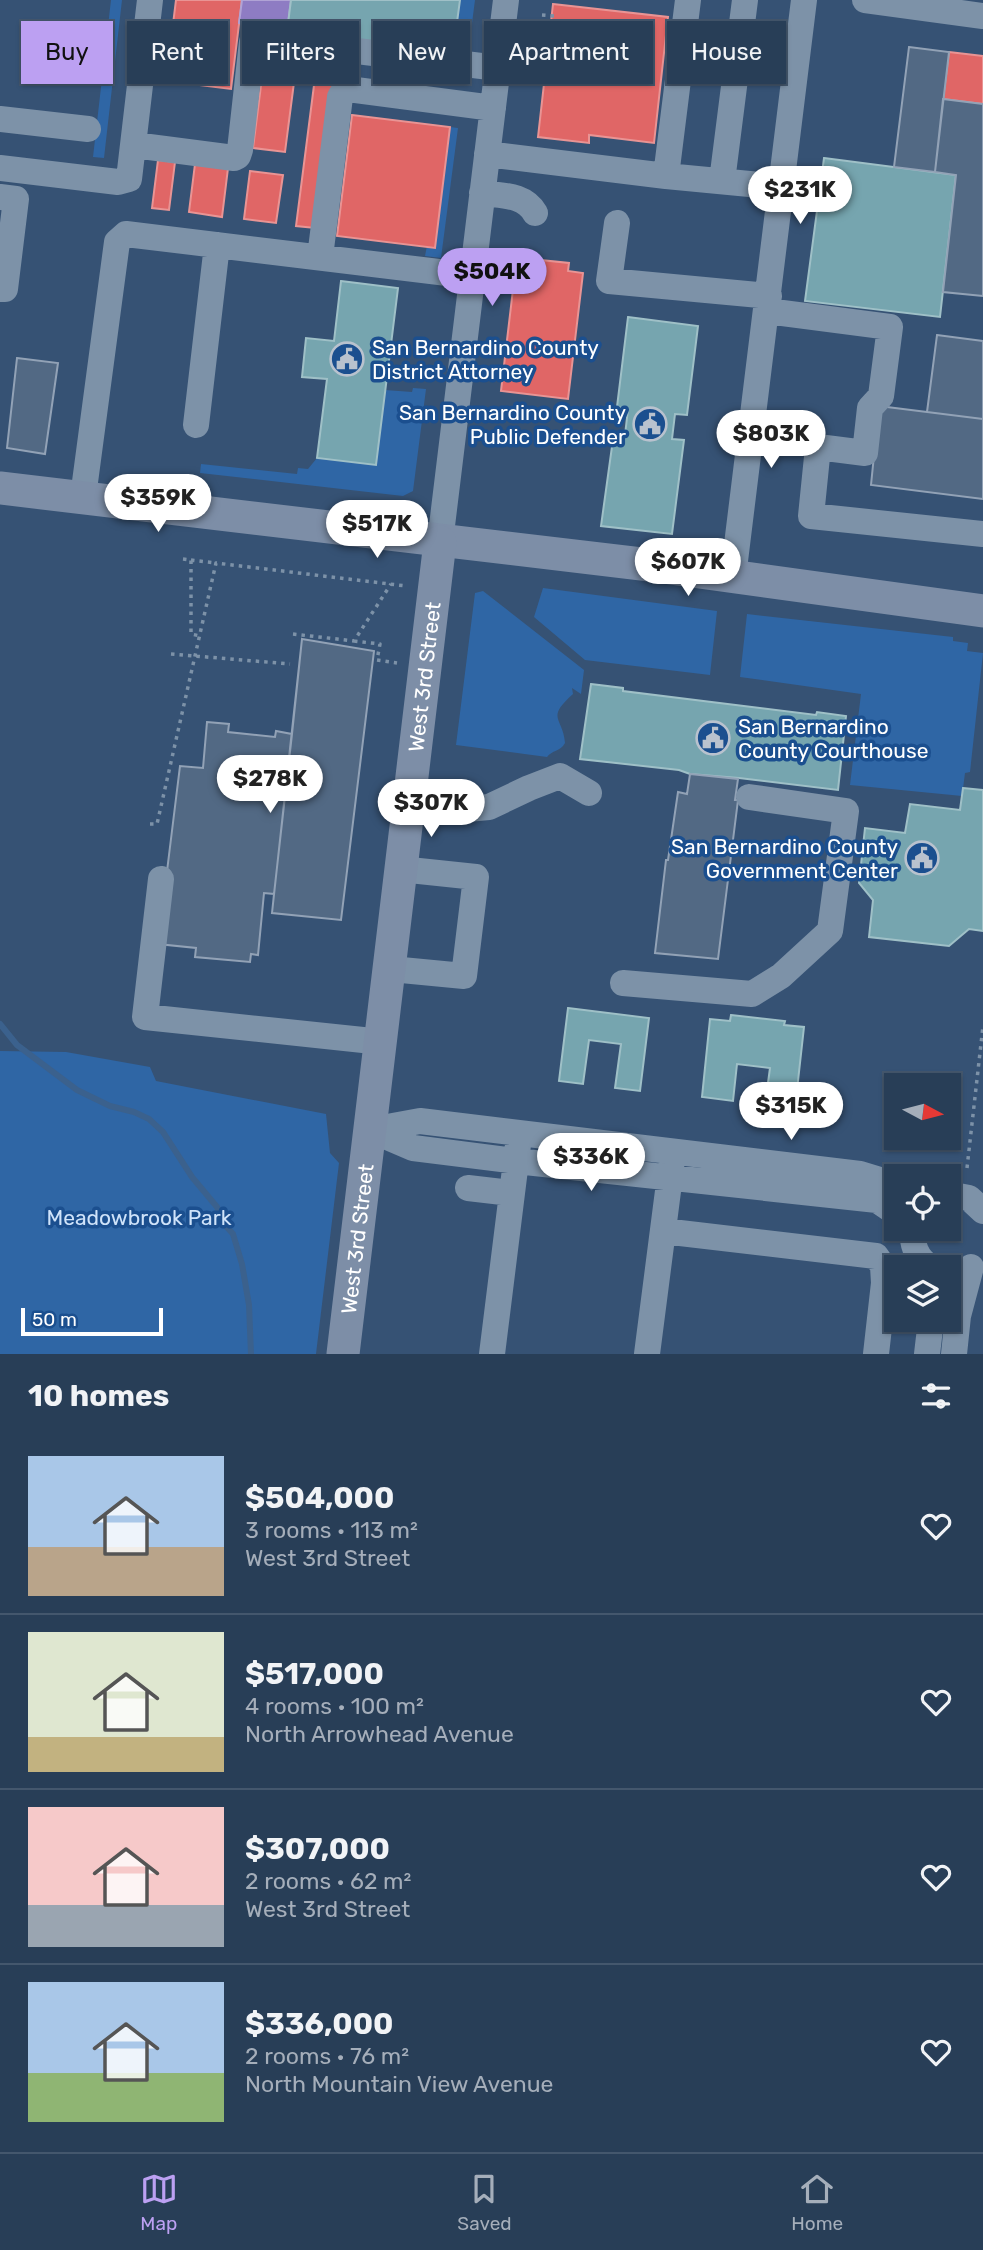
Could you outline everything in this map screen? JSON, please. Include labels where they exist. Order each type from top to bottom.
[{"type":"main road","points":[[0,488],[733,577],[983,611]]},
{"type":"main road","name":"West 3rd Street","points":[[343,1354],[440,542]]},
{"type":"street","points":[[0,168],[124,181],[131,173],[150,0]]},
{"type":"street","name":"West 3rd Street","points":[[504,21],[506,0]]},
{"type":"street","points":[[666,176],[688,0]]},
{"type":"street","points":[[722,181],[745,0]]},
{"type":"street","points":[[733,577],[804,0]]},
{"type":"street","points":[[865,0],[983,16]]},
{"type":"street","points":[[134,147],[234,158],[237,156],[240,150],[253,42],[257,39],[484,66]]},
{"type":"street","name":"West 3rd Street","points":[[440,542],[496,84]]},
{"type":"street","points":[[320,257],[340,97],[343,92],[348,89],[493,108]]},
{"type":"street","points":[[0,119],[88,130]]},
{"type":"street","points":[[487,154],[781,187]]},
{"type":"street","points":[[482,193],[522,198],[530,204],[535,213]]},
{"type":"street","points":[[0,197],[16,199],[5,289],[0,289]]},
{"type":"street","points":[[617,223],[609,281],[768,303],[890,327],[881,396],[870,408],[865,453],[818,447],[811,516],[983,534]]},
{"type":"street","points":[[83,497],[117,242],[126,234],[472,276]]},
{"type":"street","points":[[196,425],[217,245]]},
{"type":"street","points":[[408,802],[467,809],[489,807],[560,776],[589,793]]},
{"type":"street","points":[[623,983],[752,994],[781,976],[830,931],[846,811],[749,797]]},
{"type":"street","points":[[390,969],[464,976],[476,877],[400,869]]},
{"type":"street","points":[[160,879],[145,1017],[382,1042]]},
{"type":"street","points":[[371,1130],[420,1121],[519,1133],[672,1164],[877,1200],[884,1205]]},
{"type":"street","points":[[371,1130],[413,1148],[516,1161],[672,1164],[860,1174],[884,1181]]},
{"type":"street","points":[[492,1354],[519,1133]]},
{"type":"street","points":[[646,1354],[672,1164]]},
{"type":"street","points":[[468,1188],[511,1192]]},
{"type":"street","points":[[961,1196],[969,1198],[982,1207]]},
{"type":"street","points":[[663,1231],[876,1256],[883,1266],[884,1283],[876,1354]]},
{"type":"street","points":[[927,1354],[930,1332]]},
{"type":"street","points":[[954,1354],[956,1332]]},
{"type":"path","points":[[542,15],[555,16]]},
{"type":"path","points":[[183,559],[406,586]]},
{"type":"path","points":[[191,560],[191,634],[200,636]]},
{"type":"path","points":[[150,824],[158,824],[216,563]]},
{"type":"path","points":[[354,641],[391,584]]},
{"type":"path","points":[[293,634],[380,644],[377,660],[397,663]]},
{"type":"path","points":[[171,654],[290,663]]},
{"type":"path","points":[[967,1168],[983,1026]]},
{"type":"green space","points":[[111,0],[122,0],[113,79],[113,21],[109,21]]},
{"type":"green space","points":[[460,0],[475,0],[470,39],[470,21],[457,21]]},
{"type":"green space","points":[[101,84],[112,84],[104,158],[93,157]]},
{"type":"green space","points":[[450,127],[458,128],[441,258],[425,256]]},
{"type":"green space","points":[[413,388],[426,389],[413,491],[403,496],[200,473],[201,464],[297,474],[298,468],[308,469],[317,458],[376,465],[385,390],[412,392]]},
{"type":"green space","points":[[543,588],[717,611],[710,675],[585,660],[534,617]]},
{"type":"green space","points":[[483,591],[584,670],[581,694],[572,688],[573,694],[558,714],[565,743],[547,757],[456,745],[475,593]]},
{"type":"green space","points":[[747,614],[953,637],[953,641],[968,643],[967,651],[983,653],[970,772],[965,773],[962,796],[850,785],[861,694],[740,677]]},
{"type":"green space","name":"Meadowbrook Park","points":[[0,1051],[66,1052],[150,1067],[156,1081],[326,1114],[330,1153],[339,1163],[316,1354],[0,1354]]},
{"type":"building: Shops","points":[[176,0],[242,0],[231,89],[190,84],[228,84],[228,21],[173,21]]},
{"type":"building: Shops","points":[[553,4],[668,17],[654,143],[589,135],[589,143],[538,137],[544,84],[653,84],[653,21],[551,21]]},
{"type":"building: Shops","points":[[949,52],[983,56],[983,104],[943,99]]},
{"type":"building: Shops","points":[[261,84],[294,84],[285,152],[253,148]]},
{"type":"building: Shops","points":[[314,84],[334,84],[315,228],[296,226]]},
{"type":"building: Shops","points":[[352,115],[450,127],[435,248],[337,236]]},
{"type":"building: Shops","points":[[158,160],[175,162],[169,210],[152,208]]},
{"type":"building: Shops","points":[[195,164],[228,168],[222,217],[189,212]]},
{"type":"building: Shops","points":[[250,171],[283,175],[276,223],[244,219]]},
{"type":"building: Shops","points":[[531,259],[569,263],[568,271],[583,273],[568,399],[501,391],[516,264],[530,266]]},
{"type":"building: Offices","points":[[242,0],[291,0],[288,21],[239,23]]},
{"type":"building: Public","points":[[291,0],[460,0],[457,21],[373,21],[373,42],[359,40],[359,21],[288,21]]},
{"type":"building: Public","points":[[824,158],[956,175],[940,317],[805,301]]},
{"type":"building: Public","name":"San Bernardino County District Attorney","points":[[341,281],[398,288],[376,465],[317,458],[327,379],[302,377],[306,338],[334,341]]},
{"type":"building: Public","name":"San Bernardino County Public Defender","points":[[628,317],[698,326],[687,415],[675,414],[672,439],[684,440],[672,534],[601,526],[614,432],[625,435],[628,409],[617,407]]},
{"type":"building: Public","name":"San Bernardino County Courthouse","points":[[591,684],[623,688],[623,691],[816,715],[817,712],[846,716],[838,790],[580,759]]},
{"type":"building: Public","name":"San Bernardino County Government Center","points":[[963,788],[983,790],[983,931],[969,929],[949,946],[869,937],[873,900],[859,883],[865,828],[905,833],[910,804],[960,810]]},
{"type":"building: Public","points":[[568,1008],[649,1018],[640,1091],[615,1088],[621,1044],[589,1040],[583,1084],[559,1081]]},
{"type":"building: Public","points":[[731,1015],[785,1021],[784,1025],[804,1027],[795,1108],[765,1105],[770,1068],[737,1064],[733,1101],[702,1097],[710,1019],[730,1021]]},
{"type":"building: Other","points":[[909,47],[949,52],[935,172],[894,167]]},
{"type":"building: Other","points":[[943,99],[983,104],[983,296],[943,292],[956,175],[935,172]]},
{"type":"building: Other","points":[[937,335],[983,341],[983,419],[927,412]]},
{"type":"building: Other","points":[[17,358],[58,363],[45,454],[7,448]]},
{"type":"building: Other","points":[[879,406],[983,419],[983,499],[871,485]]},
{"type":"building: Other","points":[[302,639],[374,651],[341,920],[272,913],[274,894],[264,893],[258,955],[251,954],[250,962],[195,957],[196,948],[158,944],[180,766],[203,768],[207,722],[229,724],[228,732],[275,737],[276,731],[292,734]]},
{"type":"building: Other","points":[[302,639],[374,651],[341,920],[272,913]]},
{"type":"building: Other","points":[[207,722],[229,724],[228,732],[275,737],[276,731],[292,734],[274,894],[264,893],[258,955],[251,954],[250,962],[195,957],[196,948],[158,944],[180,766],[203,768]]},
{"type":"building: Other","points":[[690,774],[738,779],[735,800],[738,800],[718,959],[655,953],[666,860],[678,792],[687,794]]},
{"type":"waterway","points":[[0,1024],[17,1045],[77,1090],[110,1106],[149,1119],[163,1132],[233,1234],[242,1264],[249,1305],[251,1354]]},
{"type":"place","name":"San Bernardino County District Attorney","points":[[347,359]]},
{"type":"place","name":"San Bernardino County Public Defender","points":[[650,424]]},
{"type":"place","name":"San Bernardino County Courthouse","points":[[713,738]]},
{"type":"place","name":"San Bernardino County Government Center","points":[[922,858]]}]
